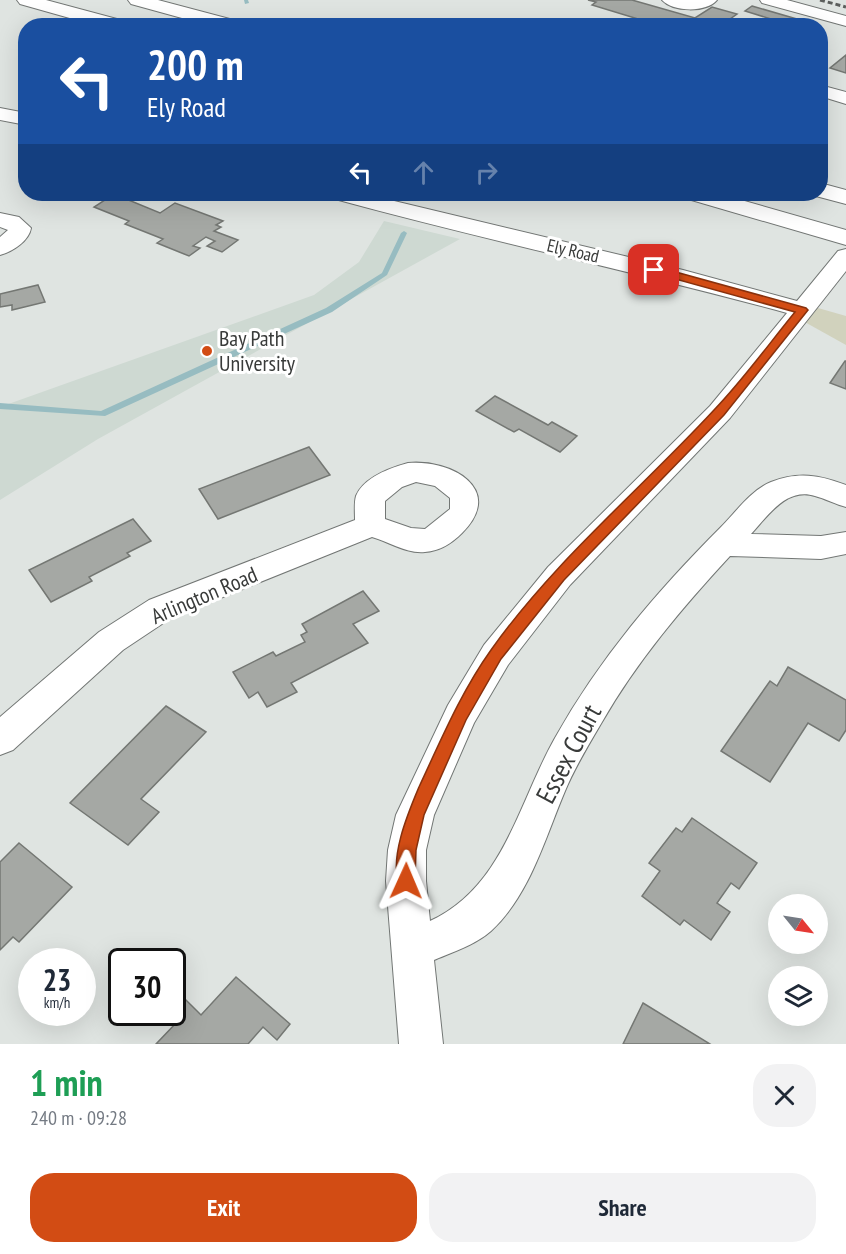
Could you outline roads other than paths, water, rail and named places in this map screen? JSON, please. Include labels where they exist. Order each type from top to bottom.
[{"type":"highway","points":[[26,0],[92,18]]},
{"type":"highway","points":[[138,0],[204,18]]},
{"type":"highway","points":[[828,192],[846,197]]},
{"type":"highway","points":[[720,201],[840,236]]},
{"type":"street","points":[[670,0],[690,5],[702,4],[709,0]]},
{"type":"street","points":[[768,0],[846,22]]},
{"type":"street","points":[[831,33],[846,22]]},
{"type":"street","points":[[828,92],[846,98]]},
{"type":"street","points":[[0,114],[18,117]]},
{"type":"street","name":"Ely Road","points":[[369,201],[675,275],[802,310]]},
{"type":"street","points":[[0,220],[11,222],[20,228],[19,234],[0,248]]},
{"type":"street","points":[[421,1044],[406,881],[407,850],[415,815],[460,716],[496,655],[559,576],[720,412],[846,256]]},
{"type":"street","name":"Essex Court","points":[[412,949],[476,917],[500,893],[523,850],[556,770],[609,680],[647,627],[722,545],[771,494],[788,484],[798,482],[826,488],[846,497]]},
{"type":"street","name":"Arlington Road","points":[[0,739],[111,641],[160,609],[370,526]]},
{"type":"street","points":[[722,545],[824,547],[846,543]]},
{"type":"waterway","points":[[0,406],[102,414],[329,310],[385,274],[404,233]]},
{"type":"railway","points":[[820,0],[846,7]]},
{"type":"place","name":"Bay Path University","points":[[207,351]]}]
